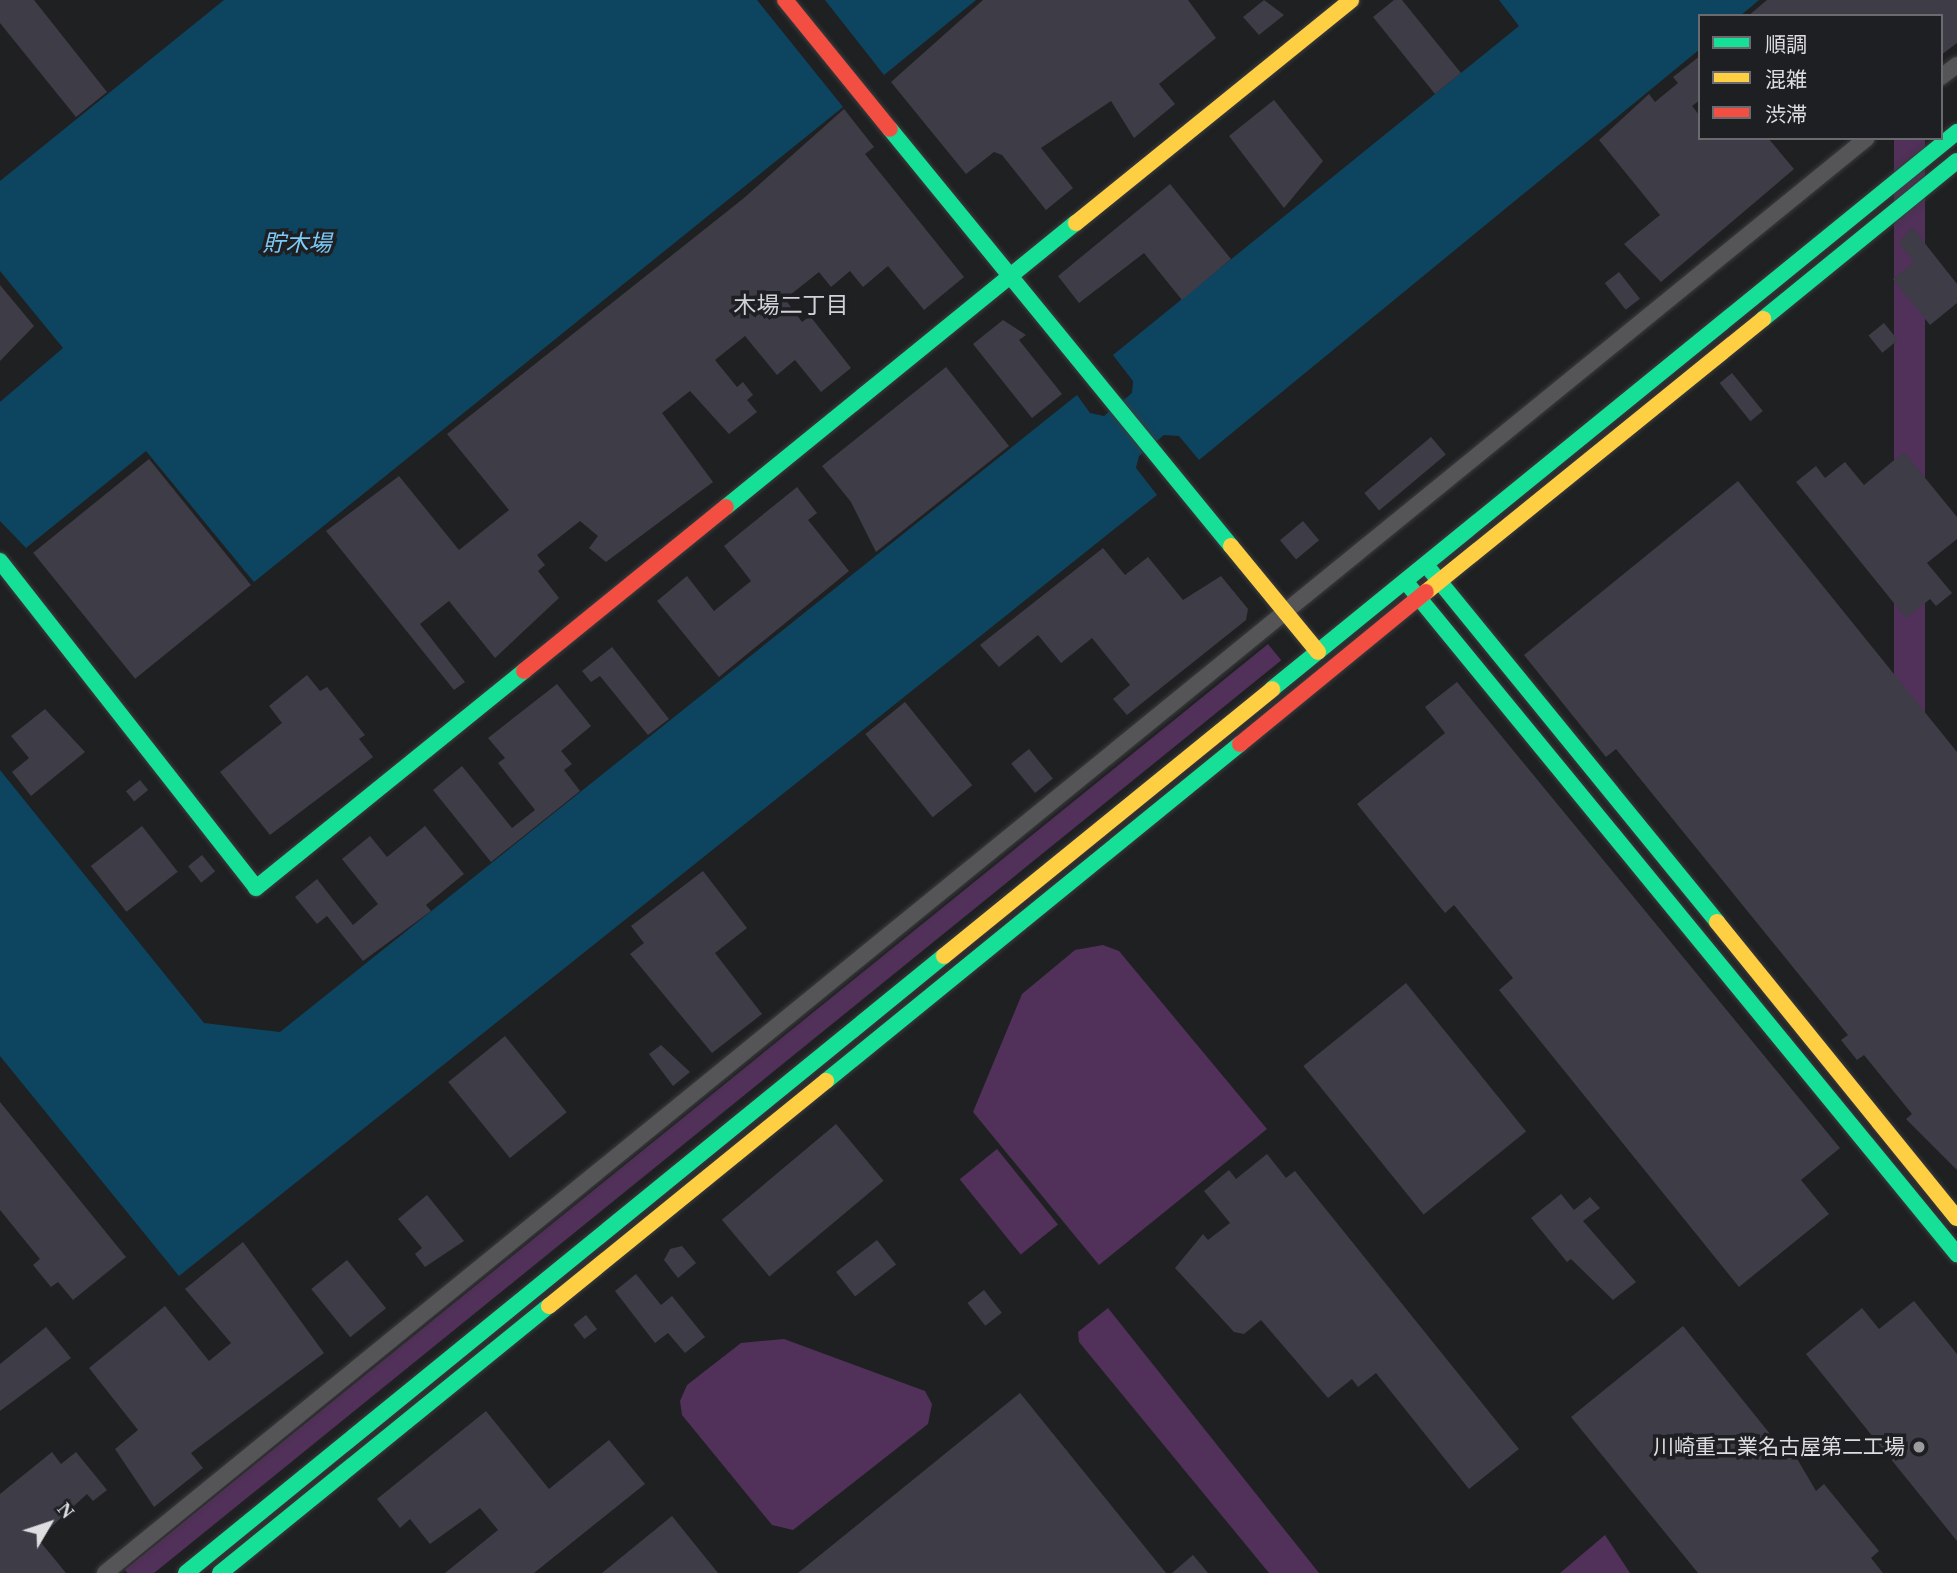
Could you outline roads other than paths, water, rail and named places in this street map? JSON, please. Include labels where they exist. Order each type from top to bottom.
[{"type":"street","points":[[785,0],[1097,376],[1318,652]]},
{"type":"street","points":[[4,566],[256,888],[1351,0]]},
{"type":"street","points":[[1943,76],[1957,65]]},
{"type":"street","points":[[186,1573],[1957,132]]},
{"type":"street","points":[[105,1573],[1865,140]]},
{"type":"street","points":[[220,1573],[1957,161]]},
{"type":"street","points":[[1425,564],[1957,1218]]},
{"type":"street","points":[[1405,581],[1957,1254]]},
{"type":"water","name":"貯木場","points":[[224,0],[757,0],[843,107],[254,582],[146,451],[26,548],[0,521],[0,402],[63,348],[0,271],[0,181]]},
{"type":"water","points":[[825,0],[976,0],[884,75]]},
{"type":"water","points":[[1499,0],[1759,0],[1742,14],[1698,14],[1698,51],[1199,460],[1179,436],[1164,435],[1139,456],[1136,468],[1157,495],[179,1276],[0,1056],[0,770],[204,1023],[280,1032],[1077,395],[1090,413],[1104,416],[1132,393],[1133,381],[1113,355],[1519,26]]},
{"type":"place","name":"川崎重工業名古屋第二工場","points":[[1919,1447]]},
{"type":"district","name":"木場二丁目","points":[[791,306]]}]
